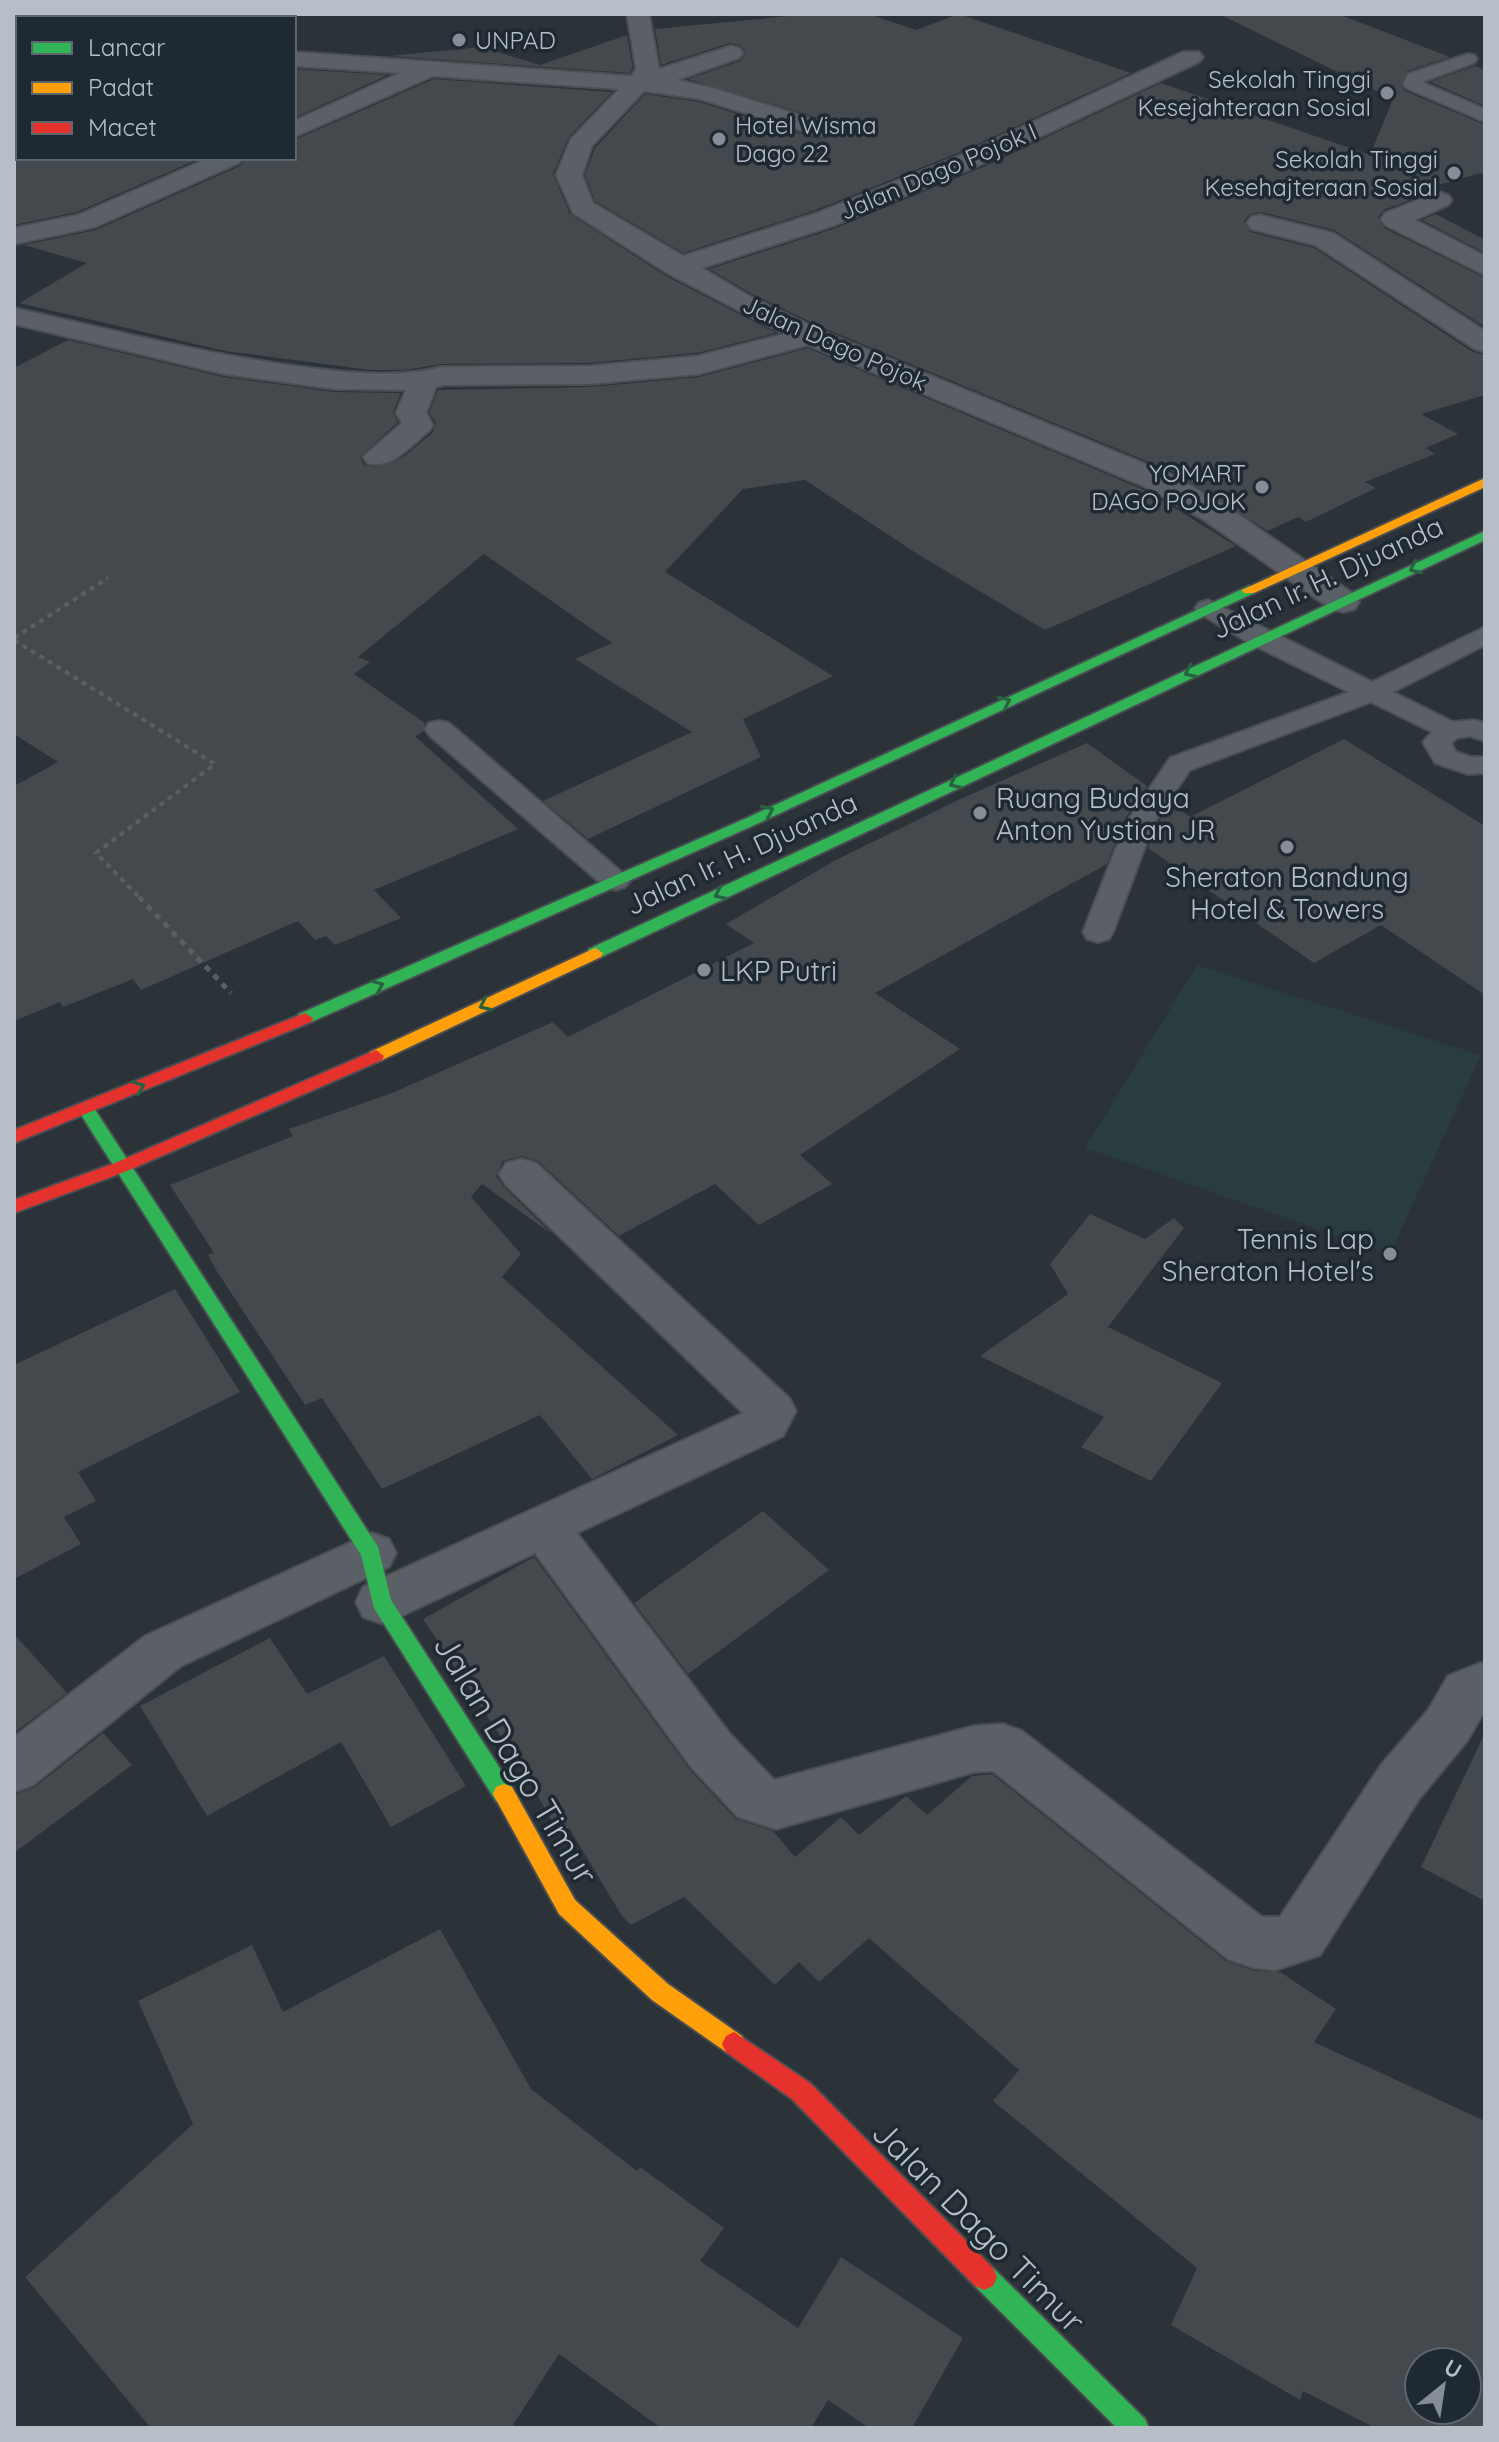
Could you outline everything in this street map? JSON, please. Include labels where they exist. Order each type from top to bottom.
[{"type":"main road","name":"Jalan Ir. H. Djuanda","points":[[14,1137],[271,1034],[615,881],[1485,482]]},
{"type":"main road","name":"Jalan Ir. H. Djuanda","points":[[14,1207],[121,1167],[394,1048],[1260,638],[1485,535]]},
{"type":"main road","name":"Jalan Dago Timur","points":[[86,1109],[371,1553],[381,1602],[504,1793],[567,1907],[660,1992],[801,2091],[898,2193],[1136,2428]]},
{"type":"street","points":[[638,14],[648,68],[643,79]]},
{"type":"street","points":[[643,79],[666,76],[731,53]]},
{"type":"street","name":"Jalan Dago Pojok I","points":[[677,267],[826,219],[975,158],[1191,57]]},
{"type":"street","points":[[296,59],[643,79],[705,93],[819,129]]},
{"type":"street","points":[[296,129],[427,69]]},
{"type":"street","name":"Jalan Dago Pojok","points":[[643,79],[580,144],[569,175],[582,207],[677,267],[810,336],[1161,482],[1215,513],[1343,602]]},
{"type":"street","points":[[14,236],[86,221],[225,160]]},
{"type":"street","points":[[1439,200],[1394,219],[1485,267]]},
{"type":"street","points":[[1260,223],[1324,239],[1485,343]]},
{"type":"street","points":[[14,316],[224,365],[334,380],[424,382],[441,376],[589,375],[699,365],[810,336]]},
{"type":"street","points":[[378,457],[417,427],[411,413],[424,382]]},
{"type":"street","points":[[381,1602],[766,1423],[772,1411],[521,1174]]},
{"type":"street","points":[[545,1528],[711,1751],[757,1800],[776,1805],[974,1749],[1003,1747],[1248,1940],[1262,1944],[1277,1946],[1300,1936],[1400,1782],[1448,1725],[1470,1689],[1480,1685],[1485,1688]]},
{"type":"street","points":[[14,1768],[163,1651],[371,1553]]},
{"type":"lane","points":[[1468,59],[1414,78],[1412,84],[1485,116]]},
{"type":"lane","points":[[1208,608],[1260,638],[1449,730],[1474,728],[1485,733]]},
{"type":"lane","points":[[1098,932],[1134,830],[1163,783],[1180,764],[1371,693],[1485,635]]},
{"type":"lane","points":[[439,729],[615,881]]},
{"type":"lane","points":[[1449,730],[1437,742],[1445,757],[1468,766],[1485,765]]},
{"type":"path","points":[[108,578],[14,639],[215,764],[96,853],[271,1034]]},
{"type":"green space","points":[[1197,965],[1481,1055],[1390,1254],[1085,1148]]},
{"type":"building","points":[[809,14],[868,14],[916,30],[959,14],[1131,73],[965,150],[816,210],[683,253],[595,201],[585,175],[595,148],[645,94],[699,102],[818,139],[831,136],[834,127],[829,121],[688,79],[740,61],[746,53],[740,45],[730,43],[661,65],[655,29]]},
{"type":"building","points":[[1219,14],[1338,14],[1450,57],[1407,71],[1401,86],[1405,91],[1485,125],[1485,172],[1401,195],[1410,200],[1384,210],[1378,217],[1384,228],[1485,278],[1485,327],[1334,230],[1261,212],[1250,214],[1244,221],[1250,232],[1314,248],[1473,352],[1485,355],[1485,395],[1421,414],[1458,434],[1426,448],[1435,454],[1365,482],[1376,488],[1306,522],[1298,517],[1268,531],[1173,472],[821,327],[752,294],[709,269],[836,228],[985,166],[1161,83],[1370,155],[1393,99]]},
{"type":"building","points":[[627,35],[633,68],[630,73],[389,56],[481,47],[540,65]]},
{"type":"building","name":"Sekolah Tinggi Kesehajteraan Sosial","points":[[1475,66],[1485,70],[1485,106],[1430,82]]},
{"type":"building","points":[[296,69],[388,75],[296,117]]},
{"type":"building","points":[[434,79],[612,92],[569,137],[553,174],[570,214],[666,276],[776,333],[697,353],[589,363],[441,364],[405,370],[369,370],[225,351],[19,303],[87,263],[24,245],[96,230],[240,166],[244,160],[296,160],[296,139]]},
{"type":"building","points":[[14,158],[196,160],[77,212],[14,225]]},
{"type":"building","points":[[1436,214],[1485,240],[1485,253],[1422,220]]},
{"type":"building","points":[[68,340],[224,377],[334,392],[401,393],[393,412],[398,422],[360,457],[364,465],[376,467],[402,458],[432,433],[436,423],[429,413],[438,390],[589,387],[699,377],[808,348],[1149,492],[1236,546],[1045,630],[919,555],[805,480],[743,489],[665,572],[833,676],[743,719],[761,757],[588,839],[543,801],[692,732],[575,659],[612,643],[484,554],[358,657],[370,662],[354,674],[425,723],[423,732],[415,736],[518,829],[374,890],[401,918],[335,945],[326,936],[315,940],[298,921],[141,990],[133,979],[63,1007],[60,1002],[14,1021],[14,786],[58,762],[14,734],[14,368]]},
{"type":"building","name":"Sheraton Bandung Hotel & Towers","points":[[1344,739],[1485,826],[1485,995],[1381,925],[1314,963],[1148,848],[1157,824],[1171,803],[1190,817]]},
{"type":"building","points":[[1087,743],[1147,786],[1123,822],[1107,864],[875,993],[960,1049],[800,1155],[832,1184],[759,1225],[715,1184],[619,1236],[538,1161],[522,1156],[503,1161],[496,1176],[553,1235],[482,1184],[471,1197],[521,1254],[502,1277],[678,1435],[592,1479],[540,1415],[382,1489],[322,1398],[305,1405],[216,1270],[208,1255],[214,1253],[170,1185],[293,1136],[289,1129],[392,1093],[553,1022],[568,1037],[754,943],[726,924],[834,861],[958,800]]},
{"type":"building","points":[[1090,1214],[1145,1239],[1174,1218],[1184,1228],[1108,1327],[1222,1383],[1151,1481],[1081,1447],[1104,1417],[980,1356],[1068,1294],[1050,1264]]},
{"type":"building","points":[[175,1289],[240,1392],[78,1472],[96,1501],[64,1517],[81,1544],[14,1579],[14,1365]]},
{"type":"building","points":[[763,1511],[829,1570],[688,1674],[634,1603]]},
{"type":"building","points":[[534,1557],[690,1770],[736,1819],[773,1831],[795,1857],[841,1817],[859,1835],[906,1796],[927,1815],[972,1776],[992,1774],[1226,1961],[1255,1971],[1280,1972],[1336,2009],[1314,2042],[1485,2121],[1485,2428],[1375,2428],[1303,2391],[1300,2400],[1171,2325],[1197,2268],[993,2101],[1019,2070],[869,1938],[819,1982],[799,1962],[775,1985],[684,1897],[631,1925],[622,1916],[569,1828],[559,1834],[526,1775],[423,1619]]},
{"type":"building","points":[[14,1634],[67,1693],[14,1733]]},
{"type":"building","points":[[270,1638],[307,1694],[384,1656],[466,1786],[391,1827],[341,1742],[207,1816],[140,1706]]},
{"type":"building","points":[[103,1733],[132,1765],[14,1853],[14,1795],[35,1787]]},
{"type":"building","points":[[1485,1733],[1485,1901],[1421,1867]]},
{"type":"building","points":[[440,1929],[531,2089],[637,2171],[640,2167],[724,2228],[700,2261],[798,2328],[841,2257],[963,2338],[912,2428],[869,2428],[828,2400],[811,2428],[661,2428],[559,2354],[511,2428],[151,2428],[25,2277],[193,2124],[138,2001],[252,1945],[283,2012]]},
{"type":"traffic: fast","points":[[595,953],[1485,535]]},
{"type":"traffic: fast","points":[[305,1018],[754,820],[1249,590]]},
{"type":"traffic: fast","points":[[86,1109],[371,1553],[381,1602],[504,1794]]},
{"type":"traffic: fast","points":[[984,2277],[1136,2428]]},
{"type":"traffic: slow","points":[[1249,590],[1485,482]]},
{"type":"traffic: slow","points":[[376,1056],[595,953]]},
{"type":"traffic: slow","points":[[504,1794],[567,1907],[660,1992],[734,2044]]},
{"type":"traffic: jam","points":[[14,1137],[305,1018]]},
{"type":"traffic: jam","points":[[14,1207],[121,1167],[376,1056]]},
{"type":"traffic: jam","points":[[734,2044],[801,2091],[984,2277]]},
{"type":"place","name":"UNPAD","points":[[459,40]]},
{"type":"place","name":"Sekolah Tinggi Kesejahteraan Sosial","points":[[1387,93]]},
{"type":"place","name":"Hotel Wisma Dago 22","points":[[719,139]]},
{"type":"place","name":"Sekolah Tinggi Kesehajteraan Sosial","points":[[1454,173]]},
{"type":"place","name":"YOMART DAGO POJOK","points":[[1262,487]]},
{"type":"place","name":"Ruang Budaya Anton Yustian JR","points":[[980,813]]},
{"type":"place","name":"Sheraton Bandung Hotel & Towers","points":[[1287,847]]},
{"type":"place","name":"LKP Putri","points":[[704,970]]},
{"type":"place","name":"Tennis Lap Sheraton Hotel's","points":[[1390,1254]]}]
